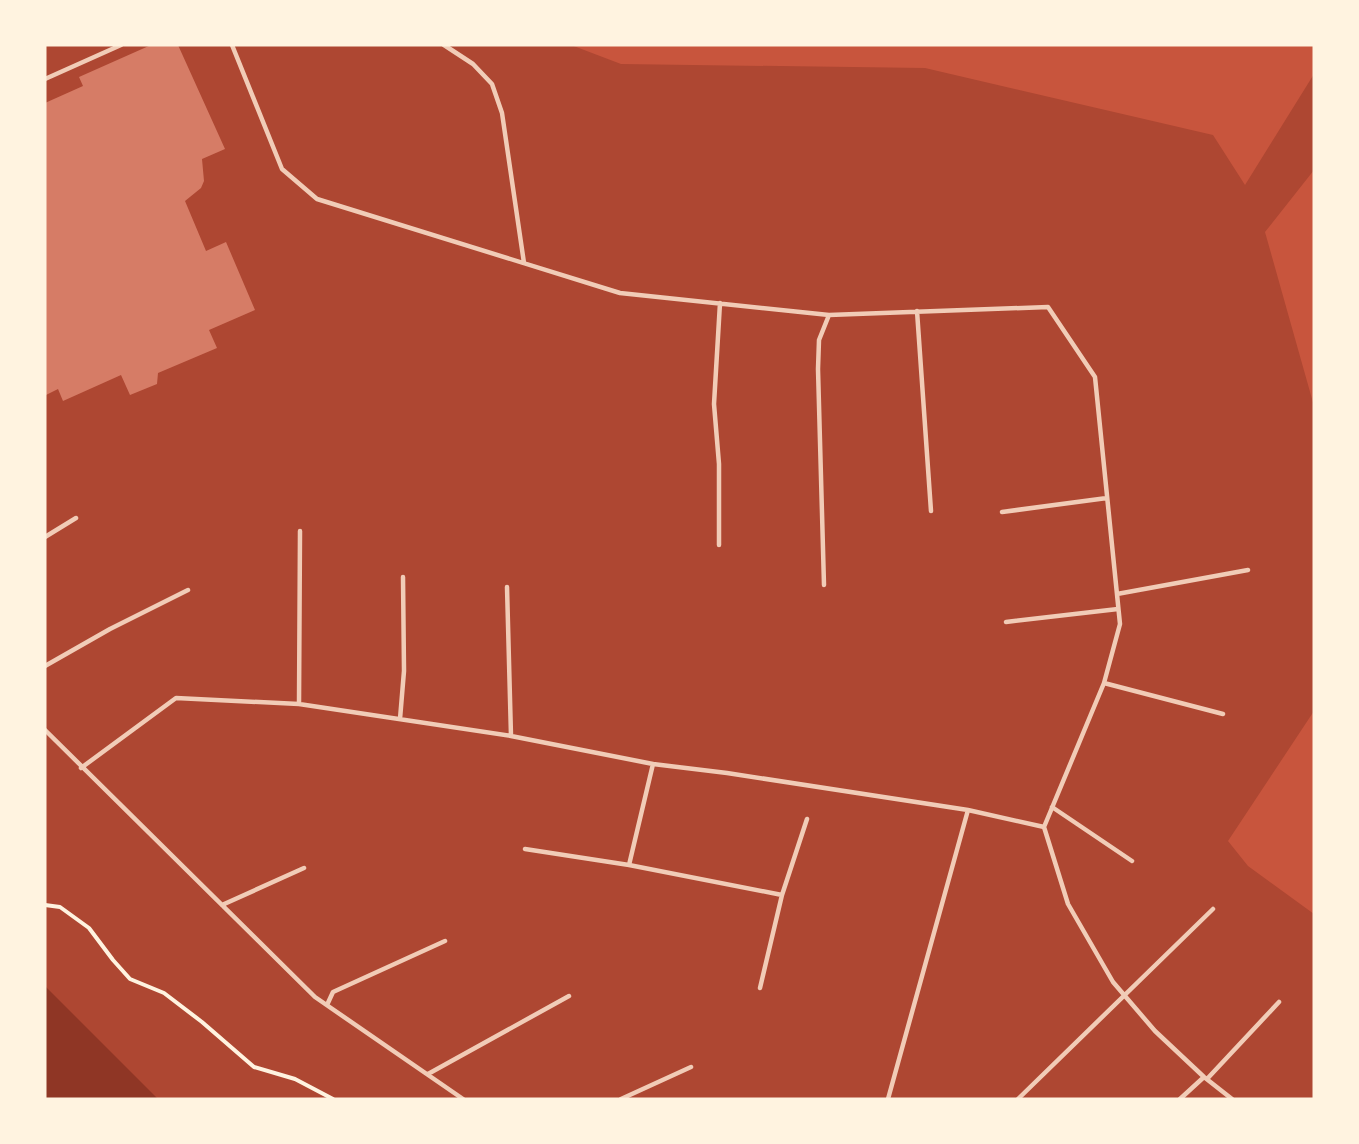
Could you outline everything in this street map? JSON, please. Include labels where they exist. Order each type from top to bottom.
[{"type":"lane","points":[[45,79],[121,45]]},
{"type":"lane","points":[[232,45],[282,169],[317,199],[620,293],[829,315],[1048,306],[1095,377],[1120,624],[1104,684],[1044,827],[1068,904],[1113,982],[1155,1031],[1232,1099]]},
{"type":"lane","points":[[444,45],[473,64],[492,84],[502,113],[524,263]]},
{"type":"lane","points":[[719,544],[719,464],[714,404],[720,303]]},
{"type":"lane","points":[[917,312],[931,511]]},
{"type":"lane","points":[[824,585],[818,369],[819,340],[829,315]]},
{"type":"lane","points":[[1002,513],[1107,498]]},
{"type":"lane","points":[[45,537],[76,518]]},
{"type":"lane","points":[[299,704],[300,531]]},
{"type":"lane","points":[[1117,594],[1248,570]]},
{"type":"lane","points":[[400,719],[404,671],[403,578]]},
{"type":"lane","points":[[507,587],[511,736]]},
{"type":"lane","points":[[45,666],[110,629],[188,590]]},
{"type":"lane","points":[[1006,622],[1118,609]]},
{"type":"lane","points":[[1104,684],[1223,714]]},
{"type":"lane","points":[[81,768],[177,698],[299,704],[511,736],[653,764],[968,810],[1044,827]]},
{"type":"lane","points":[[45,730],[315,997],[464,1099]]},
{"type":"lane","points":[[629,865],[653,764]]},
{"type":"lane","points":[[1052,807],[1132,861]]},
{"type":"lane","points":[[888,1099],[968,810]]},
{"type":"lane","points":[[760,988],[782,895],[807,819]]},
{"type":"lane","points":[[525,849],[629,865],[782,895]]},
{"type":"lane","points":[[222,905],[304,868]]},
{"type":"lane","points":[[1018,1099],[1213,909]]},
{"type":"lane","points":[[327,1005],[333,992],[445,941]]},
{"type":"lane","points":[[428,1074],[569,996]]},
{"type":"lane","points":[[1180,1099],[1206,1078],[1279,1002]]},
{"type":"lane","points":[[621,1099],[691,1066]]},
{"type":"path","points":[[45,905],[60,907],[89,928],[130,979],[164,993],[254,1067],[295,1079],[333,1099]]},
{"type":"shaded area","points":[[45,45],[571,45],[621,64],[925,68],[1213,135],[1245,185],[1314,74],[1314,170],[1265,232],[1314,406],[1314,711],[1228,841],[1248,866],[1314,914],[1314,1099],[45,1099]]},
{"type":"shaded area","points":[[45,986],[158,1099],[45,1099]]},
{"type":"building","points":[[151,45],[178,45],[225,149],[202,159],[204,181],[201,188],[185,201],[206,251],[226,242],[255,310],[209,330],[217,348],[158,373],[157,384],[130,395],[121,375],[63,401],[58,389],[46,395],[45,392],[45,103],[83,86],[79,77]]}]
